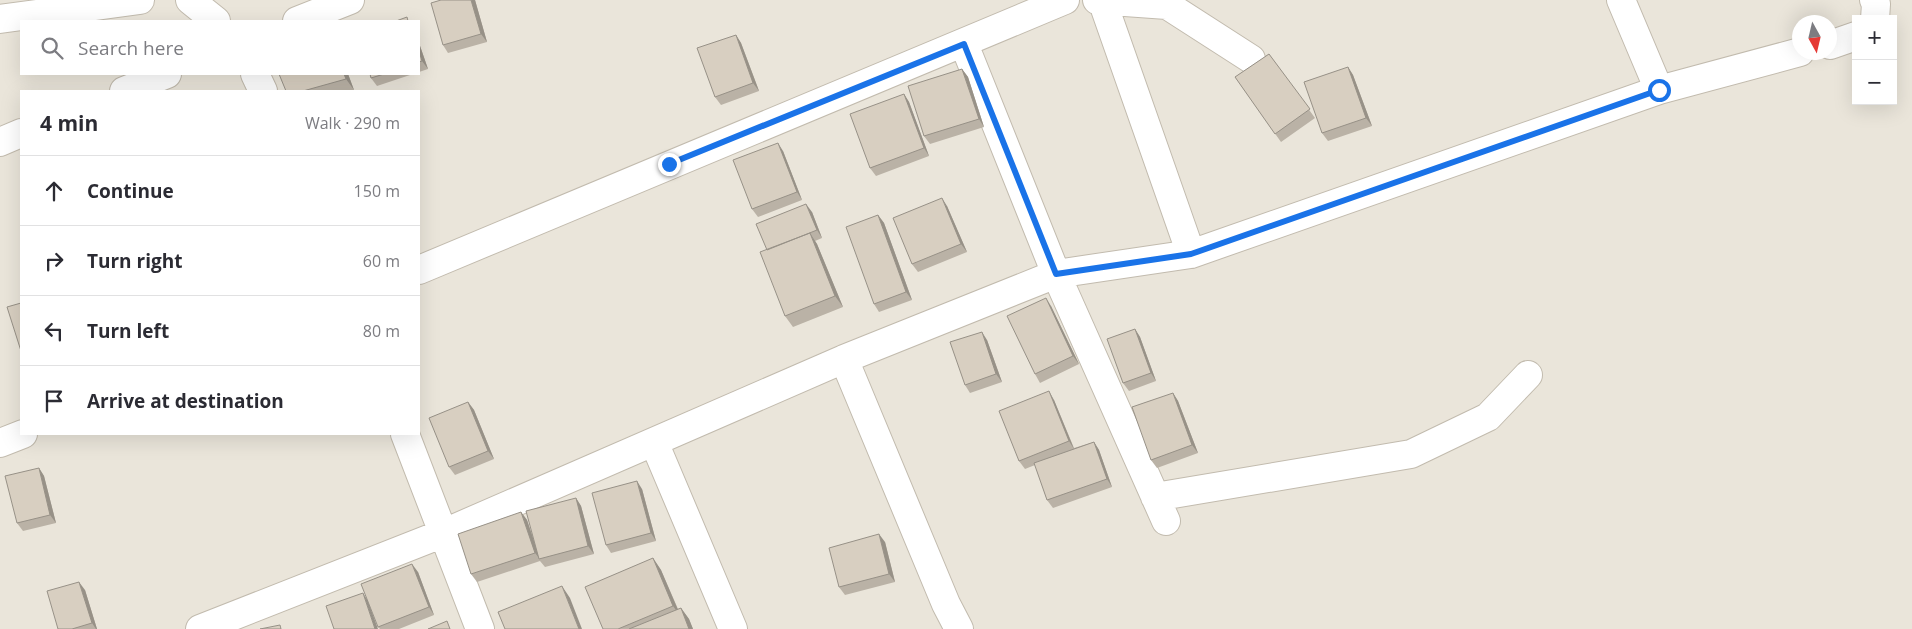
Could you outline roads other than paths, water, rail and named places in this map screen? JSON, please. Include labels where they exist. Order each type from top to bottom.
[{"type":"street","points":[[0,19],[140,0]]},
{"type":"street","points":[[190,0],[215,20]]},
{"type":"street","points":[[300,20],[350,0]]},
{"type":"street","points":[[420,270],[669,164],[964,44],[1065,0]]},
{"type":"street","points":[[1097,0],[1167,4],[1251,59]]},
{"type":"street","points":[[1102,0],[1191,254]]},
{"type":"street","points":[[1621,0],[1659,90]]},
{"type":"street","points":[[1874,0],[1876,4],[1875,15]]},
{"type":"street","points":[[1837,42],[1852,37]]},
{"type":"street","points":[[964,44],[1056,274],[1160,509],[1411,454],[1488,417],[1528,375]]},
{"type":"street","points":[[200,629],[444,533],[844,359],[1056,274],[1191,254],[1659,90],[1792,54]]},
{"type":"street","points":[[127,90],[164,75]]},
{"type":"street","points":[[256,75],[263,90]]},
{"type":"street","points":[[0,142],[20,133]]},
{"type":"street","points":[[844,359],[946,604],[959,629]]},
{"type":"street","points":[[0,443],[21,435]]},
{"type":"street","points":[[405,435],[480,629]]},
{"type":"street","points":[[654,442],[733,629]]}]
